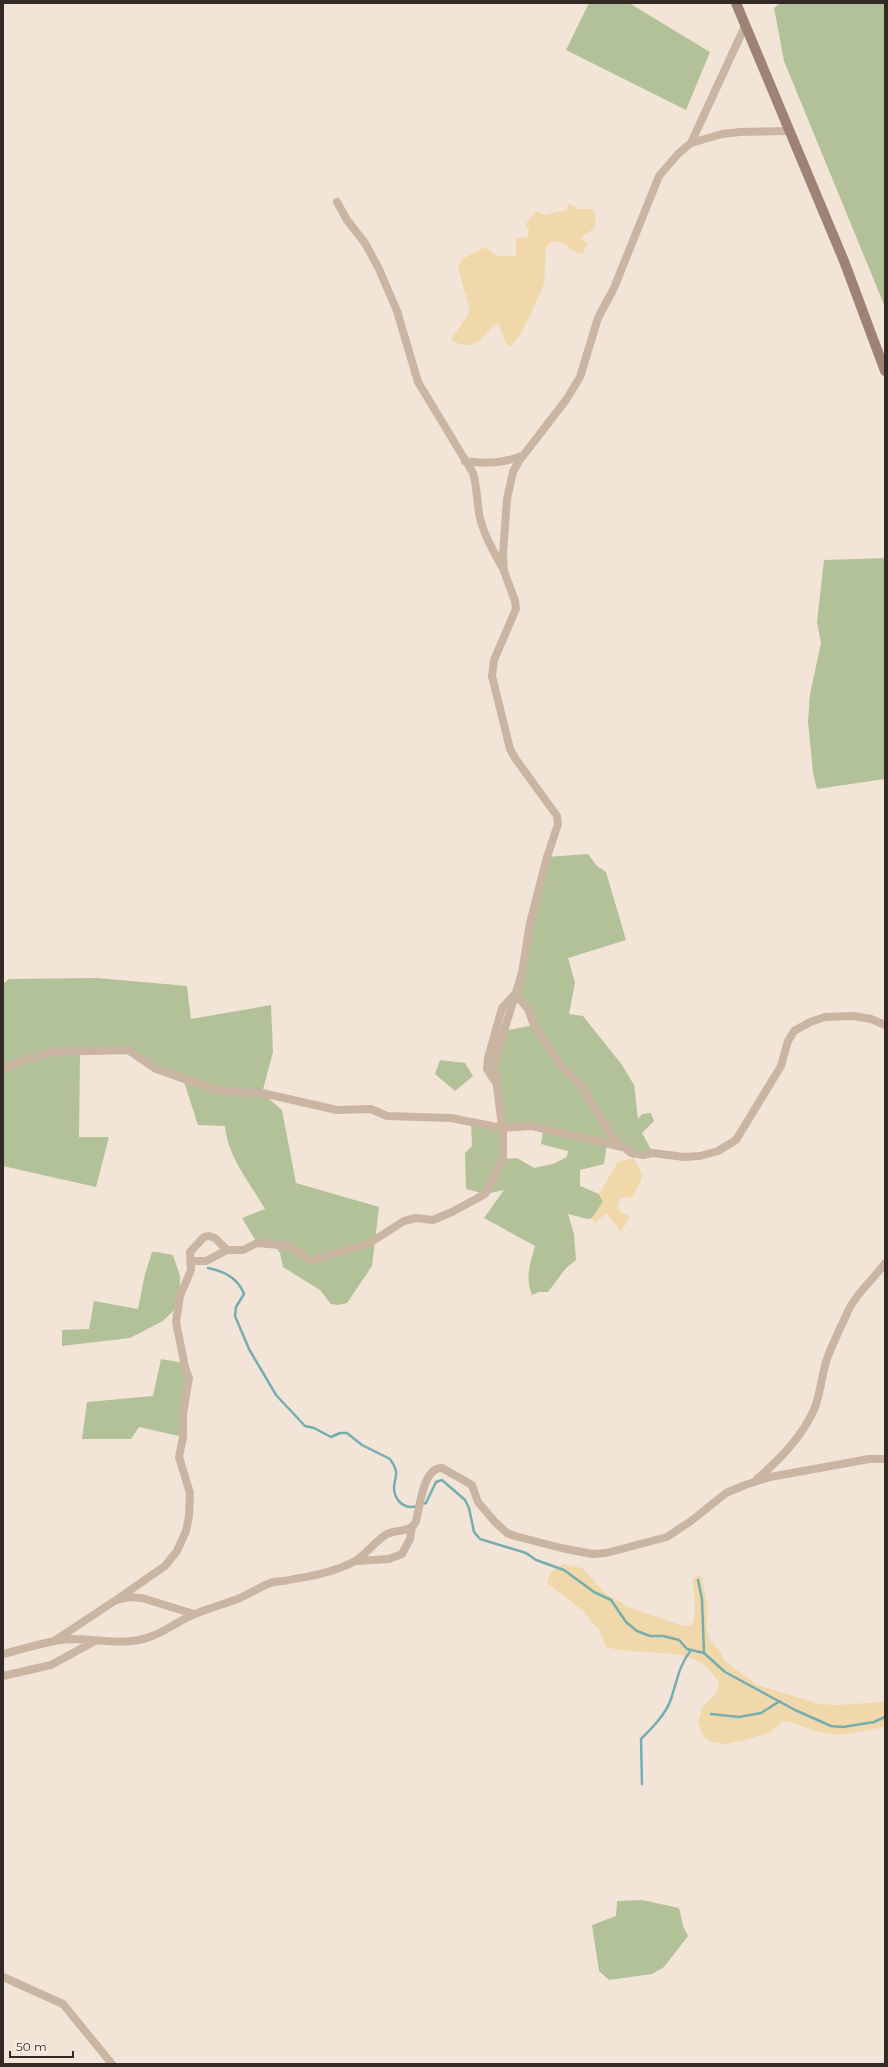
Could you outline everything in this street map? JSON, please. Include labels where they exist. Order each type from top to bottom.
[{"type":"main road","points":[[736,3],[844,261],[885,371]]},
{"type":"street","points":[[691,143],[745,26]]},
{"type":"street","points":[[504,571],[503,554],[507,499],[513,472],[522,456],[566,400],[580,376],[598,318],[614,288],[659,176],[678,154],[691,143],[722,134],[788,130]]},
{"type":"street","points":[[191,1261],[206,1261],[227,1250],[243,1250],[257,1244],[289,1246],[311,1260],[368,1244],[404,1221],[416,1218],[433,1220],[485,1194],[503,1158],[502,1128],[494,1063],[522,973],[530,923],[547,857],[558,824],[558,816],[515,758],[510,748],[493,684],[494,660],[516,609],[515,601],[504,571],[487,537],[479,514],[476,482],[418,382],[397,311],[379,269],[365,243],[347,220],[338,202]]},
{"type":"street","points":[[465,461],[477,463],[504,461],[522,456]]},
{"type":"street","points":[[515,994],[528,1009],[534,1025],[550,1051],[562,1067],[582,1088],[612,1137],[622,1147],[631,1153],[643,1155],[653,1153],[684,1157],[700,1156],[718,1151],[736,1140],[781,1066],[788,1041],[794,1031],[810,1022],[825,1017],[854,1016],[871,1019],[885,1026]]},
{"type":"street","points":[[3,1068],[34,1057],[55,1052],[128,1050],[156,1069],[213,1089],[230,1092],[262,1093],[337,1110],[371,1109],[387,1116],[451,1118],[502,1128],[532,1126],[622,1147]]},
{"type":"street","points":[[54,1641],[143,1583],[165,1566],[177,1551],[186,1531],[189,1516],[190,1492],[179,1457],[183,1437],[183,1414],[189,1378],[185,1367],[176,1322],[180,1296],[191,1270],[190,1252],[204,1237],[209,1236],[215,1238],[227,1250]]},
{"type":"street","points":[[753,1483],[773,1465],[803,1431],[818,1399],[826,1360],[850,1307],[860,1292],[885,1263]]},
{"type":"street","points":[[3,1654],[54,1641],[96,1641],[122,1643],[144,1639],[165,1631],[194,1614],[240,1598],[271,1583],[321,1574],[357,1560],[389,1559],[402,1554],[410,1539],[412,1527],[416,1522],[421,1496],[432,1471],[436,1468],[447,1470],[472,1485],[478,1502],[495,1522],[507,1533],[561,1548],[593,1554],[606,1553],[667,1537],[675,1529],[691,1521],[726,1493],[770,1477],[869,1459],[885,1459]]},
{"type":"street","points":[[357,1560],[381,1538],[389,1533],[402,1531],[412,1527]]},
{"type":"street","points":[[116,1600],[129,1597],[142,1598],[194,1614]]},
{"type":"street","points":[[3,1676],[51,1665],[96,1641]]},
{"type":"street","points":[[3,1977],[63,2004],[112,2064]]},
{"type":"green space","points":[[589,3],[629,3],[710,52],[686,110],[566,50]]},
{"type":"green space","points":[[780,3],[885,3],[885,307],[784,61],[774,8]]},
{"type":"green space","points":[[885,558],[885,779],[817,789],[813,773],[808,721],[810,694],[821,643],[817,622],[824,560]]},
{"type":"green space","points":[[588,854],[597,866],[606,872],[626,940],[568,958],[575,983],[569,1014],[583,1016],[622,1065],[634,1085],[638,1119],[642,1114],[651,1113],[654,1121],[642,1133],[653,1153],[633,1158],[631,1153],[607,1144],[604,1164],[580,1170],[580,1186],[599,1194],[603,1202],[592,1218],[587,1219],[568,1214],[574,1234],[576,1260],[566,1268],[548,1292],[539,1292],[532,1295],[529,1277],[530,1264],[535,1246],[484,1218],[504,1190],[485,1194],[466,1189],[465,1153],[472,1146],[471,1122],[499,1125],[495,1076],[503,1031],[534,1025],[515,994],[547,857]],"holes":[[[504,1129],[532,1129],[543,1132],[541,1144],[568,1151],[567,1157],[553,1164],[534,1168],[517,1158],[504,1159]]]},
{"type":"green space","points":[[97,978],[187,986],[191,1019],[271,1005],[273,1052],[262,1093],[282,1110],[296,1183],[379,1207],[372,1266],[347,1303],[338,1305],[331,1304],[320,1290],[283,1267],[280,1253],[273,1244],[257,1243],[242,1218],[265,1209],[240,1169],[230,1149],[225,1126],[198,1125],[183,1079],[156,1069],[134,1052],[80,1052],[79,1137],[109,1137],[96,1187],[3,1166],[3,984],[9,979]]},
{"type":"green space","points":[[440,1060],[465,1063],[473,1076],[455,1091],[435,1074]]},
{"type":"green space","points":[[152,1252],[173,1255],[180,1276],[179,1305],[163,1321],[130,1338],[62,1346],[62,1330],[89,1329],[94,1301],[138,1309],[145,1274]]},
{"type":"green space","points":[[161,1359],[184,1363],[189,1378],[183,1437],[139,1427],[131,1439],[82,1439],[87,1402],[153,1396]]},
{"type":"green space","points":[[642,1900],[679,1908],[683,1926],[688,1936],[664,1967],[652,1974],[609,1980],[599,1971],[592,1925],[616,1916],[617,1901]]},
{"type":"sand","points":[[569,203],[578,209],[592,209],[596,217],[594,229],[581,237],[587,244],[583,254],[573,251],[562,242],[558,241],[552,242],[546,246],[544,284],[530,316],[518,338],[510,347],[507,345],[499,325],[495,324],[480,340],[471,345],[459,344],[451,340],[470,311],[458,267],[462,259],[485,247],[498,256],[516,256],[516,239],[528,237],[529,229],[525,225],[536,211],[544,215],[567,210]]},
{"type":"sand","points":[[633,1158],[640,1170],[642,1178],[632,1198],[621,1197],[617,1209],[630,1217],[621,1232],[606,1213],[595,1223],[592,1218],[603,1202],[599,1194],[618,1162]]},
{"type":"sand","points":[[563,1564],[582,1568],[606,1594],[630,1608],[684,1626],[692,1625],[694,1619],[695,1608],[693,1579],[698,1575],[702,1577],[707,1603],[707,1631],[710,1641],[720,1651],[725,1661],[757,1685],[820,1704],[837,1705],[885,1702],[885,1727],[847,1734],[832,1734],[819,1732],[793,1723],[782,1721],[771,1732],[748,1739],[726,1744],[711,1742],[703,1736],[698,1722],[702,1708],[716,1693],[719,1682],[711,1672],[698,1661],[683,1656],[628,1651],[606,1647],[599,1630],[583,1611],[547,1583],[550,1573]]},
{"type":"waterway","points":[[208,1268],[220,1271],[230,1276],[241,1288],[244,1294],[236,1307],[235,1316],[249,1349],[276,1395],[305,1426],[314,1428],[331,1437],[340,1433],[347,1433],[362,1445],[390,1459],[396,1471],[394,1492],[398,1500],[408,1507],[417,1506]]},
{"type":"waterway","points":[[422,1504],[426,1503],[436,1482],[442,1480],[465,1500],[469,1508],[474,1532],[480,1539],[526,1553],[536,1560],[564,1570],[594,1592],[611,1600],[626,1622],[637,1631],[650,1636],[663,1636],[679,1640],[687,1649],[704,1653],[725,1672],[795,1710],[831,1726],[843,1727],[874,1722],[885,1717]]},
{"type":"waterway","points":[[698,1580],[702,1599],[704,1653]]},
{"type":"waterway","points":[[642,1784],[641,1739],[650,1730],[669,1705],[681,1667],[691,1650]]},
{"type":"waterway","points":[[711,1714],[739,1717],[761,1713],[780,1701]]}]
